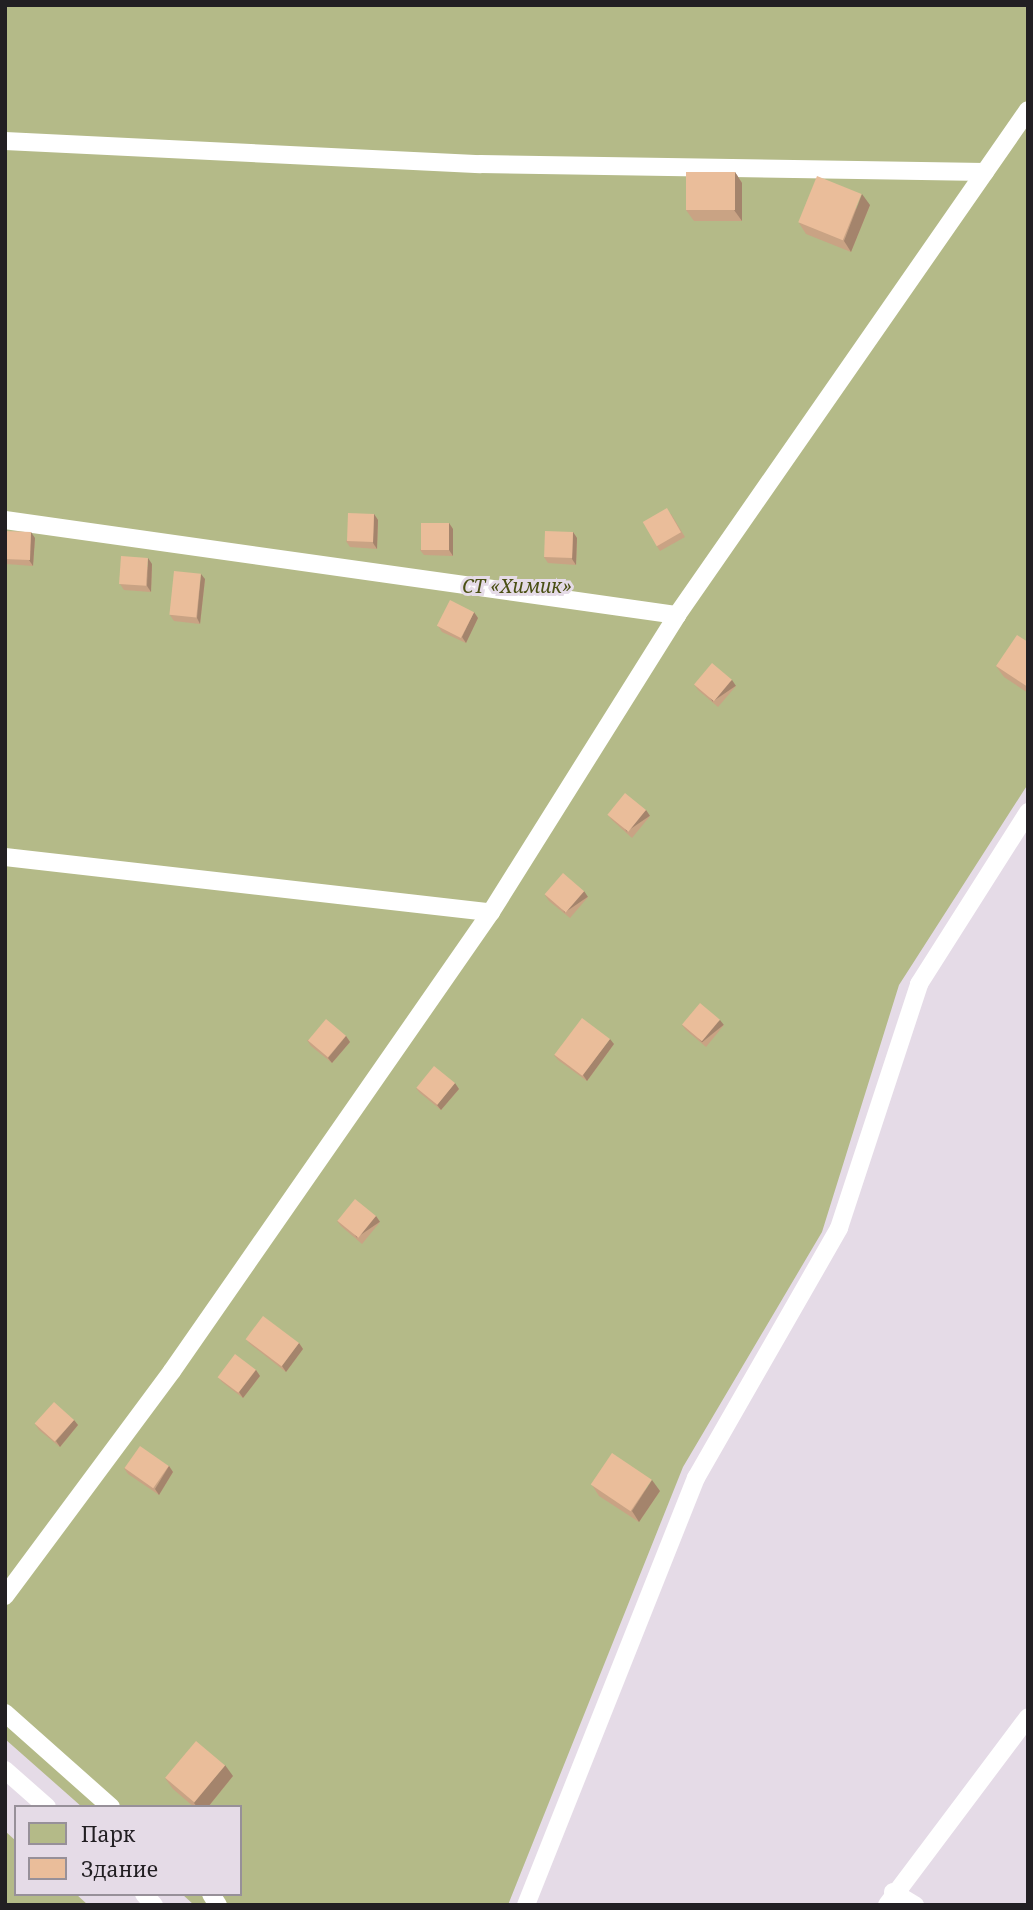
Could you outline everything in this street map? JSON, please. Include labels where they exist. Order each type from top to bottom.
[{"type":"lane","points":[[5,1596],[172,1371],[491,912],[677,615],[1028,110]]},
{"type":"lane","points":[[5,141],[480,164],[985,172]]},
{"type":"lane","points":[[5,520],[677,615]]},
{"type":"lane","points":[[526,1905],[696,1478],[839,1228],[919,984],[1028,812]]},
{"type":"lane","points":[[5,857],[491,912]]},
{"type":"lane","points":[[5,1713],[109,1805]]},
{"type":"lane","points":[[915,1905],[890,1898],[1028,1717]]},
{"type":"lane","points":[[5,1770],[45,1805]]},
{"type":"green space","name":"СТ «Химик»","points":[[5,5],[1028,5],[1028,784],[899,985],[822,1232],[683,1467],[508,1905],[194,1905],[184,1896],[242,1896],[242,1805],[80,1805],[5,1739]]},
{"type":"green space","points":[[5,1831],[14,1839],[14,1896],[78,1896],[88,1905],[5,1905]]},
{"type":"building","points":[[686,172],[735,172],[735,210],[686,210]]},
{"type":"building","points":[[817,176],[862,194],[843,240],[798,222]]},
{"type":"building","points":[[667,508],[681,532],[657,546],[643,522]]},
{"type":"building","points":[[348,513],[374,514],[373,542],[347,541]]},
{"type":"building","points":[[421,523],[449,523],[449,550],[421,550]]},
{"type":"building","points":[[5,531],[31,532],[30,560],[5,559]]},
{"type":"building","points":[[545,531],[573,532],[572,558],[544,557]]},
{"type":"building","points":[[121,556],[148,558],[146,586],[119,584]]},
{"type":"building","points":[[174,571],[201,574],[196,618],[169,615]]},
{"type":"building","points":[[450,600],[474,612],[461,638],[437,626]]},
{"type":"building","points":[[1017,635],[1028,642],[1028,687],[996,666]]},
{"type":"building","points":[[712,663],[732,680],[714,701],[694,684]]},
{"type":"building","points":[[625,793],[646,810],[628,832],[607,815]]},
{"type":"building","points":[[563,873],[584,891],[566,913],[545,894]]},
{"type":"building","points":[[700,1003],[720,1020],[702,1041],[682,1024]]},
{"type":"building","points":[[582,1018],[610,1039],[582,1076],[554,1055]]},
{"type":"building","points":[[326,1019],[346,1036],[328,1057],[308,1040]]},
{"type":"building","points":[[434,1066],[455,1083],[437,1105],[416,1088]]},
{"type":"building","points":[[355,1199],[376,1216],[358,1238],[337,1221]]},
{"type":"building","points":[[263,1316],[299,1343],[281,1366],[246,1339]]},
{"type":"building","points":[[235,1354],[256,1370],[238,1393],[218,1377]]},
{"type":"building","points":[[54,1402],[74,1420],[55,1442],[35,1424]]},
{"type":"building","points":[[140,1446],[169,1466],[153,1488],[125,1468]]},
{"type":"building","points":[[612,1453],[652,1480],[631,1511],[591,1485]]},
{"type":"building","points":[[196,1741],[225,1765],[194,1802],[165,1778]]}]
